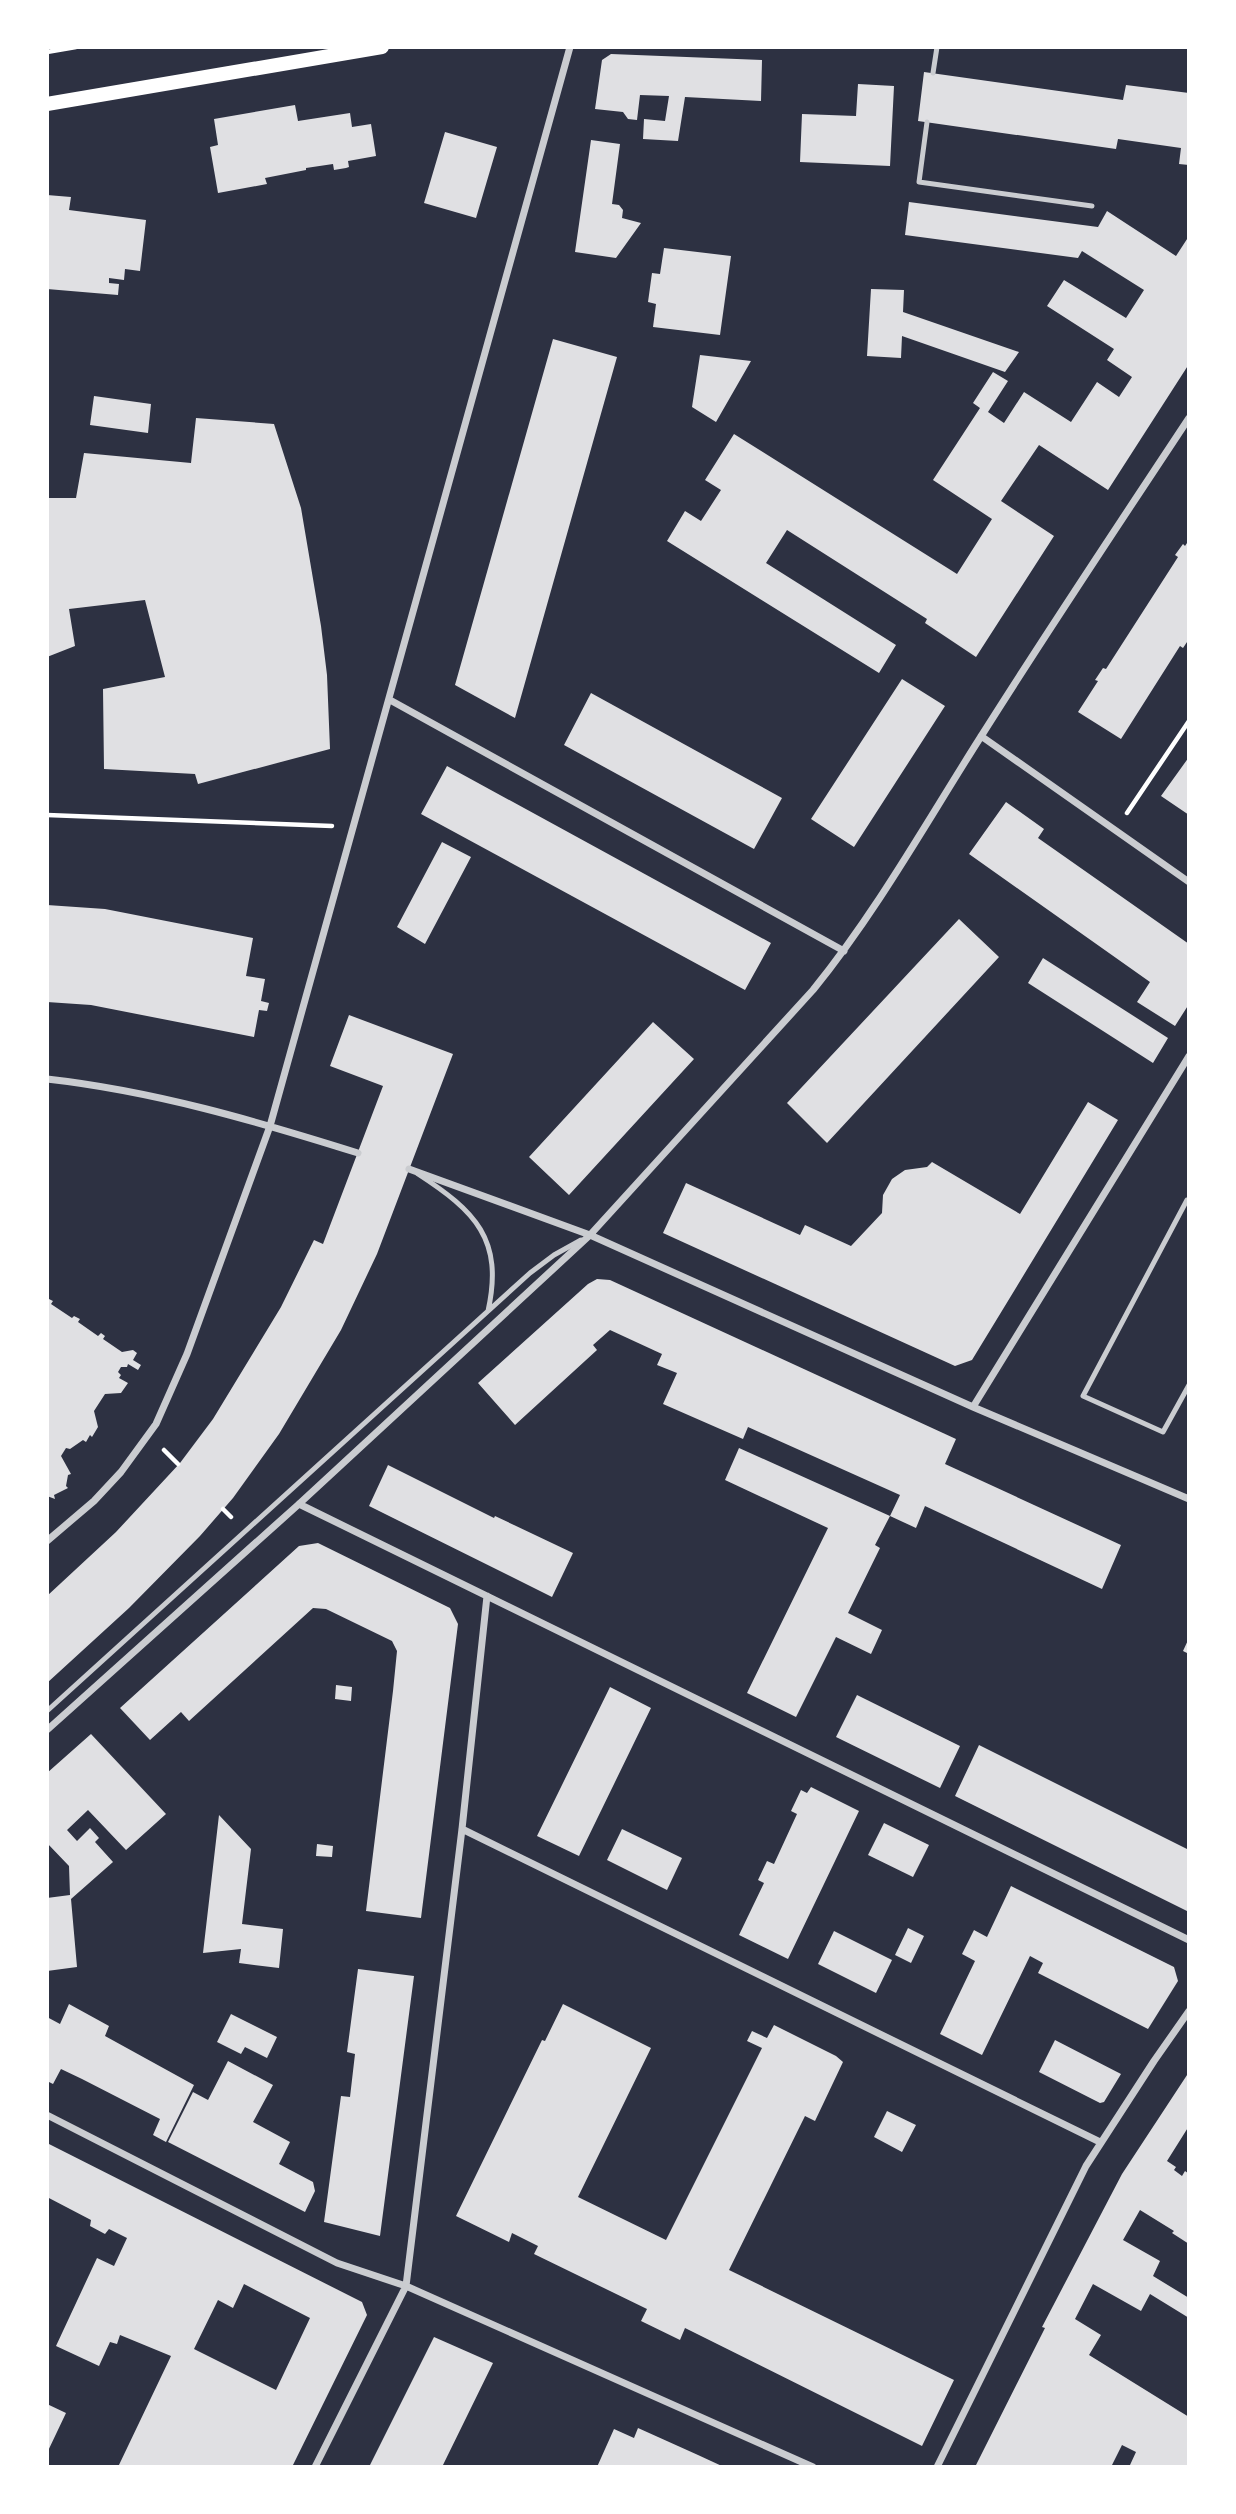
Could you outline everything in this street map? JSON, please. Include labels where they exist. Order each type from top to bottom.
[{"type":"main road","points":[[47,104],[382,47]]},
{"type":"street","points":[[47,1541],[94,1501],[121,1472],[156,1424],[187,1354],[270,1126],[570,47]]},
{"type":"street","points":[[47,1730],[299,1504],[590,1235],[804,1000],[844,951],[1189,418]]},
{"type":"street","points":[[390,700],[844,951]]},
{"type":"street","points":[[981,736],[1189,882]]},
{"type":"street","points":[[973,1407],[1189,1056]]},
{"type":"street","points":[[47,1079],[103,1087],[207,1108],[358,1153]]},
{"type":"street","points":[[409,1169],[590,1235],[973,1407],[1189,1499]]},
{"type":"street","points":[[299,1504],[1189,1940]]},
{"type":"street","points":[[315,2467],[406,2286],[462,1829],[487,1596]]},
{"type":"street","points":[[462,1829],[1100,2142]]},
{"type":"street","points":[[937,2467],[1100,2142],[1189,2011]]},
{"type":"street","points":[[47,2115],[337,2263],[406,2286],[813,2467]]},
{"type":"lane","points":[[933,73],[937,47]]},
{"type":"lane","points":[[927,122],[919,182],[1092,206]]},
{"type":"lane","points":[[409,1169],[449,1194],[478,1224],[488,1243],[492,1261],[493,1281],[488,1312]]},
{"type":"lane","points":[[1189,1201],[1187,1200],[1083,1396],[1163,1432],[1189,1385]]},
{"type":"lane","points":[[47,1711],[530,1273],[554,1255],[590,1235]]},
{"type":"path","points":[[47,52],[76,47]]},
{"type":"path","points":[[1115,831],[1189,721]]},
{"type":"path","points":[[47,815],[354,827]]},
{"type":"building","points":[[611,54],[762,60],[761,101],[685,97],[678,141],[643,139],[644,119],[665,121],[669,96],[640,95],[637,120],[628,119],[623,112],[595,109],[602,60]]},
{"type":"building","points":[[924,72],[1123,100],[1126,85],[1189,93],[1189,165],[1179,164],[1181,148],[1118,139],[1116,149],[918,121]]},
{"type":"building","points":[[858,84],[894,86],[890,166],[800,162],[802,114],[856,116]]},
{"type":"building","points":[[295,105],[298,121],[350,113],[352,127],[371,124],[376,156],[348,161],[349,167],[346,168],[334,170],[333,164],[306,168],[265,178],[267,184],[218,193],[210,147],[218,145],[214,119]]},
{"type":"building","points":[[445,132],[497,147],[476,218],[424,203]]},
{"type":"building","points":[[591,140],[620,144],[612,204],[619,205],[623,210],[622,218],[641,223],[616,258],[575,252]]},
{"type":"building","points":[[47,195],[71,197],[69,210],[146,220],[140,271],[125,269],[124,280],[109,278],[109,283],[119,284],[118,295],[47,289]]},
{"type":"building","points":[[909,202],[1098,227],[1107,211],[1176,256],[1189,236],[1189,364],[1108,490],[1039,445],[1001,501],[1054,536],[976,657],[925,623],[927,619],[787,530],[766,563],[896,645],[879,673],[667,541],[685,511],[701,521],[721,490],[705,480],[734,434],[957,574],[992,519],[933,480],[980,408],[973,403],[993,372],[1008,381],[988,412],[1004,423],[1024,392],[1071,422],[1097,382],[1119,397],[1132,377],[1107,360],[1114,349],[1047,306],[1064,280],[1126,318],[1144,290],[1082,251],[1078,258],[905,235]]},
{"type":"building","points":[[664,248],[731,256],[720,335],[653,327],[656,304],[648,302],[652,273],[660,274]]},
{"type":"building","points":[[871,289],[904,290],[903,312],[1019,352],[1005,372],[902,336],[901,358],[867,356]]},
{"type":"building","points":[[553,339],[617,357],[515,718],[455,685]]},
{"type":"building","points":[[700,355],[751,361],[716,422],[692,407]]},
{"type":"building","points":[[94,396],[151,404],[148,433],[90,425]]},
{"type":"building","points":[[196,418],[274,424],[301,508],[327,675],[330,749],[198,784],[195,774],[104,769],[103,689],[165,677],[145,600],[69,609],[75,646],[47,657],[47,498],[76,498],[84,453],[191,463]]},
{"type":"building","points":[[1189,540],[1189,639],[1183,648],[1180,646],[1121,739],[1078,712],[1098,681],[1095,680],[1103,668],[1106,669],[1178,557],[1175,555]]},
{"type":"building","points":[[902,679],[945,706],[854,847],[811,819]]},
{"type":"building","points":[[591,693],[782,798],[754,849],[564,745]]},
{"type":"building","points":[[1189,757],[1189,815],[1161,796]]},
{"type":"building","points":[[447,766],[771,943],[745,990],[421,814]]},
{"type":"building","points":[[1006,802],[1044,829],[1038,838],[1189,944],[1189,1004],[1175,1026],[1137,1002],[1150,982],[969,854]]},
{"type":"building","points":[[442,842],[471,857],[425,944],[397,927]]},
{"type":"building","points":[[47,905],[105,909],[253,938],[246,976],[265,979],[261,1001],[269,1003],[267,1011],[259,1010],[254,1037],[91,1005],[47,1002]]},
{"type":"building","points":[[959,919],[999,957],[827,1143],[787,1103]]},
{"type":"building","points":[[1043,958],[1168,1038],[1153,1063],[1028,983]]},
{"type":"building","points":[[349,1015],[453,1054],[377,1254],[341,1330],[279,1434],[233,1498],[200,1536],[129,1608],[47,1683],[47,1596],[116,1532],[180,1463],[213,1419],[281,1307],[314,1240],[323,1244],[383,1086],[330,1066]]},
{"type":"building","points":[[653,1022],[694,1059],[569,1195],[529,1157]]},
{"type":"building","points":[[1088,1102],[1118,1120],[972,1360],[955,1366],[663,1233],[686,1183],[800,1235],[805,1225],[851,1246],[882,1213],[883,1195],[892,1179],[905,1170],[927,1167],[932,1162],[1020,1214]]},
{"type":"building","points":[[597,1279],[610,1280],[956,1439],[945,1464],[1121,1545],[1102,1589],[925,1506],[916,1528],[890,1516],[900,1495],[748,1427],[743,1439],[663,1404],[677,1373],[657,1365],[662,1354],[610,1330],[593,1345],[597,1350],[515,1425],[478,1383],[588,1284]]},
{"type":"building","points":[[47,1298],[53,1301],[51,1304],[72,1318],[74,1316],[80,1319],[78,1322],[98,1336],[101,1333],[105,1336],[103,1339],[122,1352],[133,1350],[137,1353],[133,1360],[141,1365],[138,1370],[128,1364],[127,1367],[121,1367],[119,1378],[128,1383],[121,1393],[105,1394],[94,1411],[98,1427],[92,1437],[90,1435],[86,1442],[83,1440],[70,1449],[66,1448],[61,1456],[71,1474],[68,1475],[68,1488],[54,1495],[55,1499],[47,1496]]},
{"type":"building","points":[[739,1448],[890,1516],[875,1545],[880,1548],[848,1613],[882,1630],[871,1654],[836,1637],[796,1717],[747,1693],[828,1528],[725,1480]]},
{"type":"building","points":[[388,1465],[494,1518],[495,1516],[573,1553],[552,1597],[369,1506]]},
{"type":"building","points":[[318,1543],[450,1608],[458,1624],[421,1918],[366,1911],[397,1651],[392,1641],[326,1609],[313,1608],[189,1721],[181,1712],[150,1740],[120,1708],[299,1546]]},
{"type":"building","points":[[1189,1638],[1189,1654],[1183,1651]]},
{"type":"building","points":[[336,1685],[352,1687],[351,1701],[335,1699]]},
{"type":"building","points":[[610,1687],[651,1708],[579,1856],[537,1836]]},
{"type":"building","points":[[857,1695],[960,1746],[940,1788],[836,1737]]},
{"type":"building","points":[[91,1734],[166,1814],[126,1850],[88,1810],[67,1830],[77,1841],[90,1828],[99,1838],[95,1842],[113,1862],[71,1899],[77,1967],[47,1971],[47,1898],[70,1895],[69,1866],[47,1843],[47,1773]]},
{"type":"building","points":[[979,1745],[1189,1850],[1189,1912],[955,1796]]},
{"type":"building","points":[[811,1787],[859,1811],[788,1959],[739,1935],[764,1883],[758,1880],[767,1861],[774,1864],[797,1814],[791,1811],[801,1790],[807,1793]]},
{"type":"building","points":[[219,1815],[251,1849],[242,1924],[283,1929],[279,1968],[239,1963],[241,1949],[203,1953]]},
{"type":"building","points":[[884,1823],[929,1845],[913,1877],[868,1855]]},
{"type":"building","points":[[622,1829],[682,1858],[667,1890],[607,1860]]},
{"type":"building","points":[[317,1844],[333,1846],[332,1857],[316,1856]]},
{"type":"building","points":[[1011,1886],[1174,1967],[1178,1981],[1148,2029],[1038,1973],[1043,1963],[1030,1956],[982,2055],[940,2034],[975,1961],[962,1954],[974,1930],[987,1937]]},
{"type":"building","points":[[908,1928],[924,1936],[911,1963],[895,1955]]},
{"type":"building","points":[[834,1931],[892,1960],[876,1993],[818,1964]]},
{"type":"building","points":[[358,1969],[414,1976],[380,2236],[324,2222],[341,2096],[350,2097],[355,2054],[347,2052]]},
{"type":"building","points":[[69,2004],[109,2026],[105,2036],[194,2085],[166,2142],[153,2135],[160,2119],[82,2079],[61,2069],[53,2084],[47,2081],[47,2017],[60,2024]]},
{"type":"building","points":[[563,2004],[651,2048],[578,2197],[666,2240],[762,2048],[747,2041],[752,2031],[767,2038],[774,2025],[843,2062],[815,2121],[805,2116],[729,2270],[954,2380],[922,2446],[685,2328],[680,2340],[641,2321],[647,2309],[534,2254],[538,2246],[512,2233],[509,2242],[456,2216],[542,2040],[545,2041]]},
{"type":"building","points":[[231,2014],[277,2037],[267,2058],[245,2047],[241,2054],[217,2042]]},
{"type":"building","points":[[1055,2040],[1121,2074],[1104,2102],[1100,2103],[1039,2072]]},
{"type":"building","points":[[228,2061],[273,2085],[253,2122],[290,2142],[279,2164],[313,2182],[315,2191],[305,2212],[168,2142],[193,2092],[208,2100]]},
{"type":"building","points":[[1189,2072],[1189,2126],[1167,2161],[1176,2167],[1174,2170],[1182,2176],[1185,2171],[1189,2174],[1189,2244],[1172,2233],[1174,2231],[1140,2210],[1123,2240],[1160,2261],[1153,2276],[1189,2298],[1189,2318],[1150,2294],[1141,2311],[1093,2284],[1075,2319],[1101,2335],[1089,2355],[1189,2417],[1189,2467],[1132,2467],[1130,2465],[1136,2452],[1122,2445],[1111,2467],[975,2467],[1045,2328],[1042,2327],[1122,2174]]},
{"type":"building","points":[[887,2111],[916,2125],[902,2152],[874,2137]]},
{"type":"building","points":[[47,2143],[362,2302],[367,2315],[292,2467],[118,2467],[171,2356],[120,2335],[117,2344],[110,2342],[99,2366],[56,2346],[97,2258],[114,2266],[127,2238],[109,2229],[105,2234],[90,2226],[91,2220],[47,2197]],"holes":[[[244,2284],[310,2318],[276,2390],[194,2349],[218,2300],[233,2308]]]},
{"type":"building","points":[[434,2337],[493,2363],[442,2467],[369,2467]]},
{"type":"building","points":[[47,2404],[66,2413],[47,2453]]},
{"type":"building","points":[[638,2428],[724,2467],[597,2467],[614,2429],[634,2438]]}]
